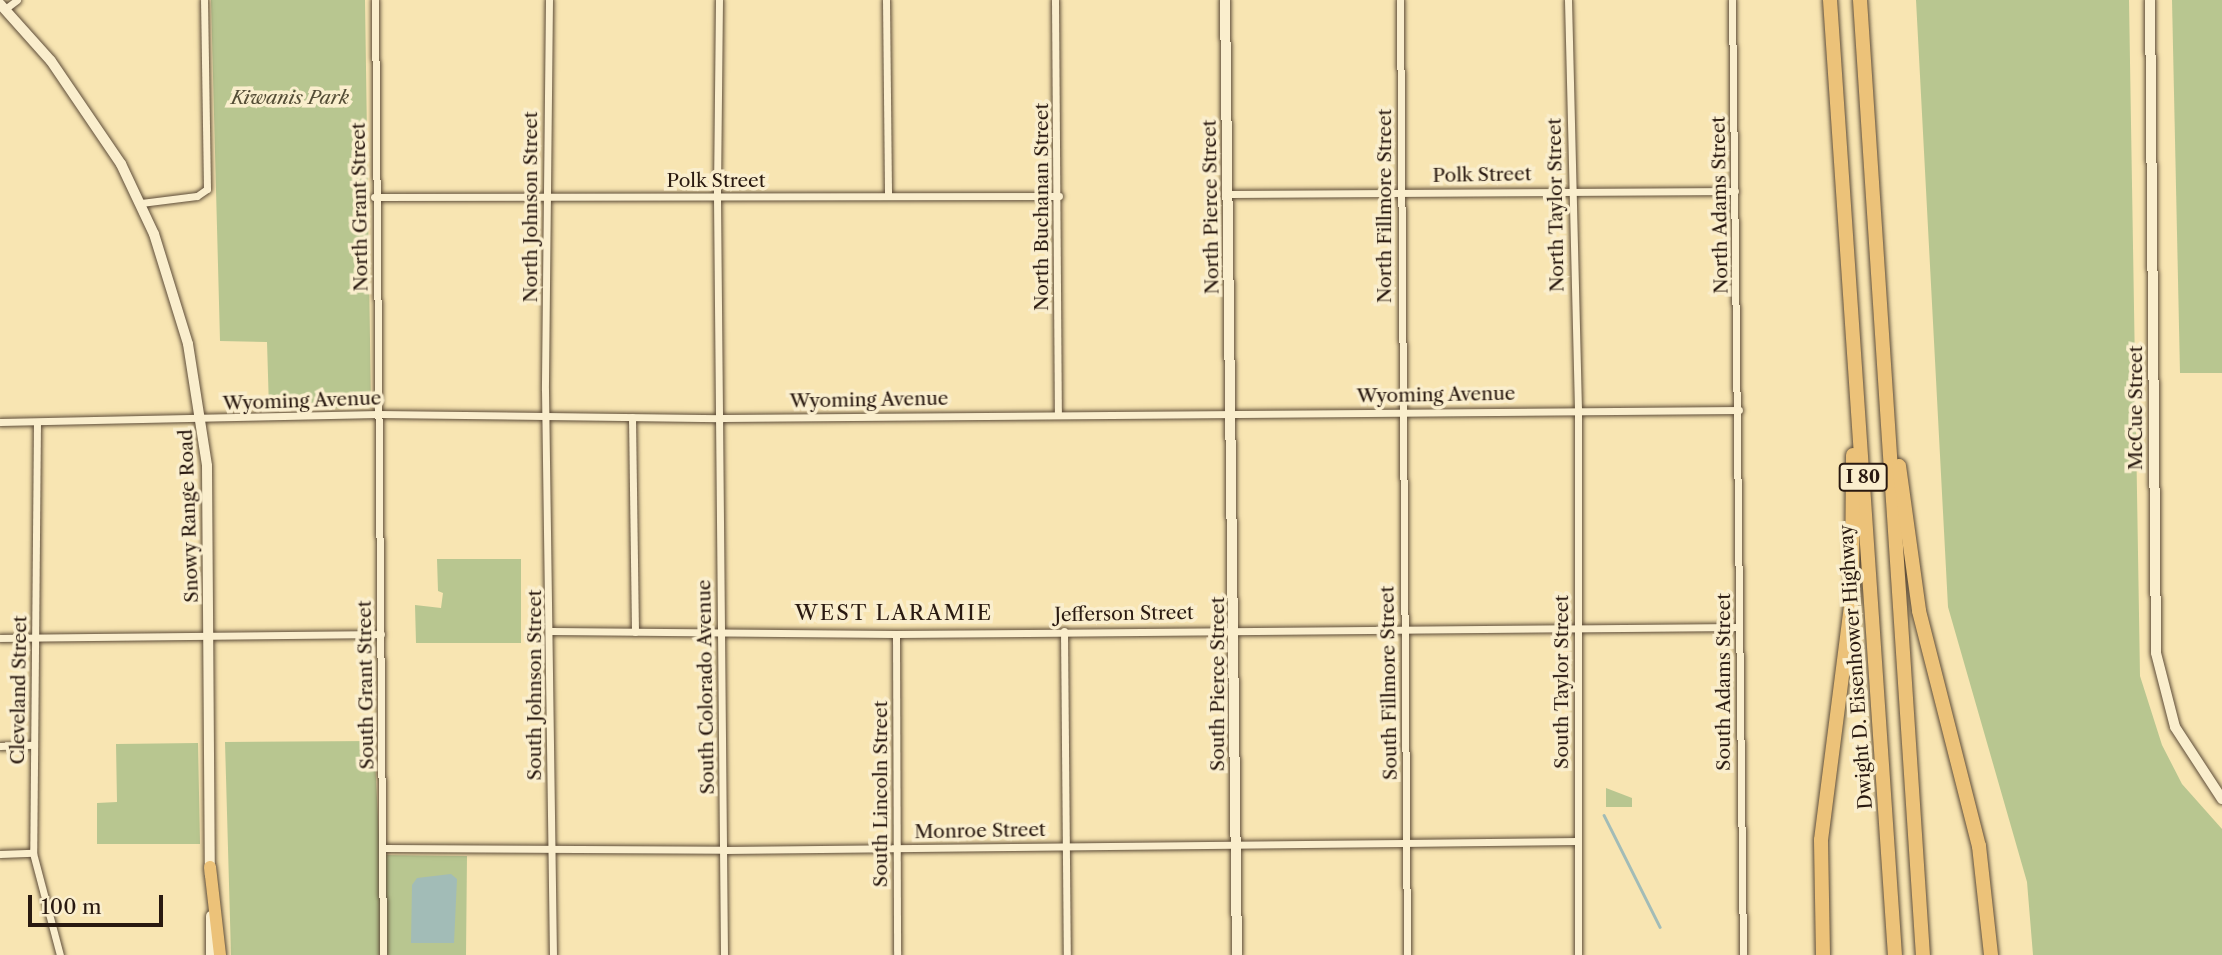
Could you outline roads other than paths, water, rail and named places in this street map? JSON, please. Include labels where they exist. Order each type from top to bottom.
[{"type":"highway","name":"Dwight D. Eisenhower Highway","points":[[1830,0],[1895,955]]},
{"type":"highway","name":"I 80","points":[[1860,0],[1923,955]]},
{"type":"highway","points":[[1879,278],[1911,565],[1979,846],[1991,955]]},
{"type":"highway","points":[[1823,955],[1821,840],[1852,598],[1853,331]]},
{"type":"main road","name":"North Pierce Street","points":[[1226,0],[1231,414]]},
{"type":"main road","name":"McCue Street","points":[[2150,0],[2156,653],[2175,727],[2222,799]]},
{"type":"main road","name":"Snowy Range Road","points":[[2,7],[79,99],[141,203],[178,307],[203,420],[209,634],[211,955]]},
{"type":"main road","name":"South Pierce Street","points":[[1231,414],[1237,629],[1237,955]]},
{"type":"main road","points":[[211,867],[220,955]]},
{"type":"street","points":[[2,7],[16,0]]},
{"type":"street","points":[[141,203],[197,196],[207,189],[204,0]]},
{"type":"street","name":"North Grant Street","points":[[375,0],[374,197],[378,414]]},
{"type":"street","name":"North Johnson Street","points":[[546,415],[548,0]]},
{"type":"street","name":"South Colorado Avenue","points":[[719,0],[717,197],[722,418],[724,955]]},
{"type":"street","points":[[886,0],[888,195]]},
{"type":"street","name":"North Buchanan Street","points":[[1055,0],[1059,196],[1058,414]]},
{"type":"street","name":"North Fillmore Street","points":[[1399,0],[1402,412]]},
{"type":"street","name":"North Taylor Street","points":[[1568,0],[1570,189],[1578,409]]},
{"type":"street","name":"North Adams Street","points":[[1732,0],[1739,410]]},
{"type":"street","name":"Polk Street","points":[[1229,194],[1570,189],[1735,191]]},
{"type":"street","name":"Polk Street","points":[[374,197],[1059,196]]},
{"type":"street","name":"Wyoming Avenue","points":[[0,422],[203,420],[378,414],[722,418],[1578,409],[1739,410]]},
{"type":"street","name":"South Taylor Street","points":[[1577,955],[1578,409]]},
{"type":"street","name":"South Adams Street","points":[[1739,410],[1743,955]]},
{"type":"street","name":"South Fillmore Street","points":[[1402,412],[1407,955]]},
{"type":"street","name":"South Grant Street","points":[[378,414],[385,848],[383,955]]},
{"type":"street","name":"South Johnson Street","points":[[546,415],[551,631],[553,955]]},
{"type":"street","points":[[632,417],[635,632]]},
{"type":"street","name":"Cleveland Street","points":[[37,422],[33,853],[60,955]]},
{"type":"street","name":"Jefferson Street","points":[[551,631],[896,634],[1404,626],[1739,627]]},
{"type":"street","points":[[1063,631],[1067,955]]},
{"type":"street","points":[[0,638],[381,634]]},
{"type":"street","name":"South Lincoln Street","points":[[896,634],[897,955]]},
{"type":"street","points":[[0,746],[34,746]]},
{"type":"street","name":"Monroe Street","points":[[385,848],[724,850],[1577,841]]},
{"type":"street","points":[[0,853],[33,853]]},
{"type":"water","points":[[451,874],[457,879],[454,943],[411,943],[412,885],[417,878]]},
{"type":"waterway","points":[[1604,815],[1660,927]]},
{"type":"district","name":"WEST LARAMIE","points":[[894,613]]},
{"type":"park label","name":"Kiwanis Park","points":[[290,98]]}]
